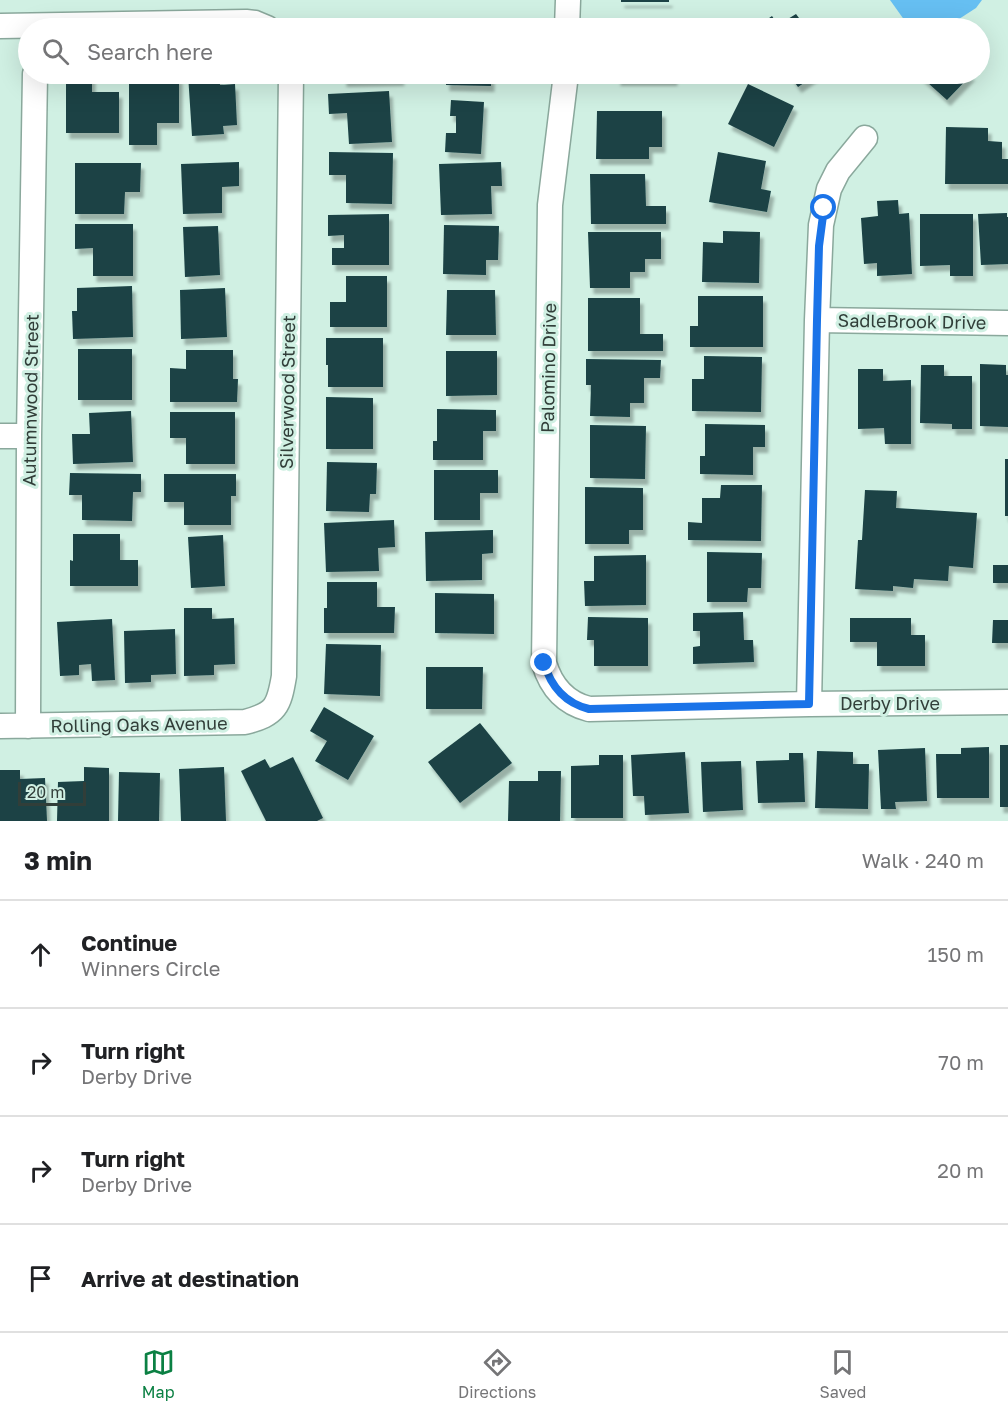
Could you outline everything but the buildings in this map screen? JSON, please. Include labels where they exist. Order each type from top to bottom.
[{"type":"street","points":[[567,18],[568,0]]},
{"type":"street","points":[[0,26],[18,26]]},
{"type":"street","name":"Autumnwood Street","points":[[28,726],[29,436],[35,84]]},
{"type":"street","name":"Silverwood Street","points":[[274,710],[280,698],[284,676],[291,84]]},
{"type":"street","name":"Palomino Drive","points":[[544,663],[550,205],[565,84]]},
{"type":"street","points":[[809,704],[819,246],[829,189],[838,171],[865,138]]},
{"type":"street","name":"SadleBrook Drive","points":[[817,320],[1008,323]]},
{"type":"street","points":[[0,436],[29,436]]},
{"type":"street","name":"Derby Drive","points":[[544,663],[552,684],[560,693],[569,701],[589,709],[1008,702]]},
{"type":"street","name":"Rolling Oaks Avenue","points":[[0,726],[245,722],[266,716],[274,710]]},
{"type":"water","points":[[890,0],[982,0],[976,8],[960,18],[903,18]]},
{"type":"route","points":[[544,663],[552,684],[560,693],[569,701],[589,709],[809,704],[819,246],[824,208]]}]
